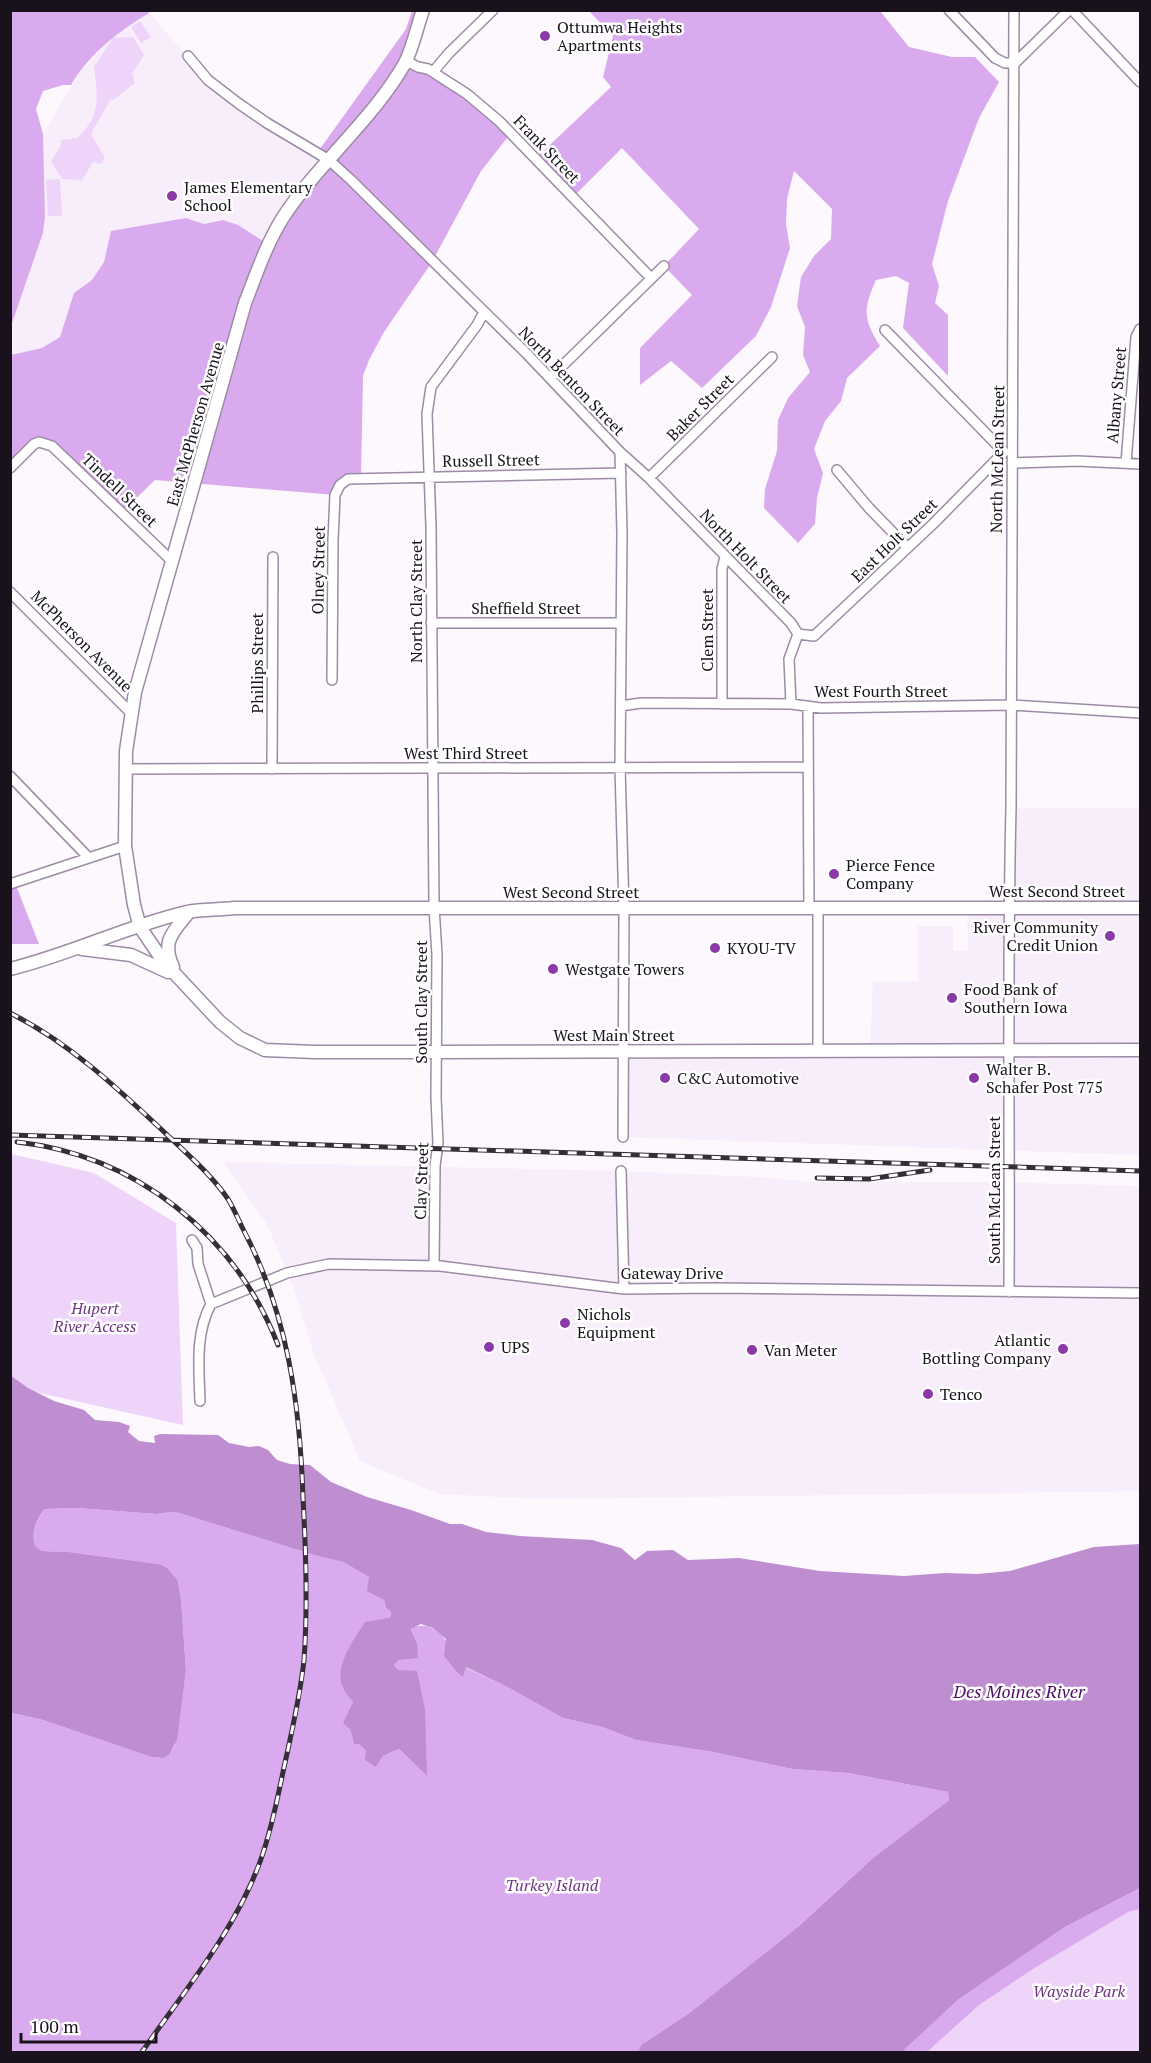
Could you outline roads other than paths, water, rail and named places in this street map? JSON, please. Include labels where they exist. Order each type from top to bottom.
[{"type":"main road","name":"East McPherson Avenue","points":[[132,714],[135,692],[245,303],[262,259],[282,219],[308,184],[390,87],[406,61],[423,10]]},
{"type":"main road","name":"McPherson Avenue","points":[[132,714],[126,751],[125,846],[134,905],[140,927]]},
{"type":"main road","name":"West Second Street","points":[[10,969],[46,960],[114,934],[189,912],[269,907],[1140,908]]},
{"type":"main road","points":[[177,976],[168,956],[167,947],[170,937],[189,912]]},
{"type":"main road","name":"West Main Street","points":[[140,927],[163,961],[220,1022],[240,1038],[266,1050],[314,1052],[1140,1050]]},
{"type":"main road","points":[[79,949],[130,955],[144,959],[177,976]]},
{"type":"street","points":[[433,72],[493,10]]},
{"type":"street","points":[[949,10],[995,58],[1005,63],[1015,63],[1071,10],[1140,81]]},
{"type":"street","name":"North McLean Street","points":[[1008,908],[1012,463],[1008,451],[1014,10]]},
{"type":"street","name":"North Benton Street","points":[[188,56],[208,80],[238,103],[329,160],[550,378],[620,452],[620,767],[624,909],[623,1137]]},
{"type":"street","name":"Frank Street","points":[[406,61],[433,72],[467,94],[499,121],[651,278]]},
{"type":"street","points":[[550,378],[664,266]]},
{"type":"street","name":"North Clay Street","points":[[434,907],[427,414],[431,387],[477,326],[484,312]]},
{"type":"street","name":"Albany Street","points":[[1126,463],[1136,337],[1140,329]]},
{"type":"street","points":[[885,330],[1008,451]]},
{"type":"street","name":"Baker Street","points":[[649,478],[772,357]]},
{"type":"street","name":"Tindell Street","points":[[10,468],[34,444],[44,443],[52,446],[173,562]]},
{"type":"street","name":"East Holt Street","points":[[798,634],[814,636],[1008,451]]},
{"type":"street","name":"North Holt Street","points":[[620,452],[649,478],[791,623],[798,634]]},
{"type":"street","points":[[1012,463],[1077,461],[1140,464]]},
{"type":"street","points":[[837,470],[907,548]]},
{"type":"street","name":"Russell Street","points":[[362,477],[621,473]]},
{"type":"street","name":"Olney Street","points":[[332,680],[335,495],[340,485],[348,479],[362,477]]},
{"type":"street","name":"Clem Street","points":[[722,704],[722,569],[725,556]]},
{"type":"street","name":"Phillips Street","points":[[272,769],[273,557]]},
{"type":"street","name":"McPherson Avenue","points":[[10,592],[132,714]]},
{"type":"street","name":"Sheffield Street","points":[[431,623],[621,623]]},
{"type":"street","points":[[791,704],[789,659],[798,634]]},
{"type":"street","name":"West Fourth Street","points":[[621,706],[641,703],[791,704],[808,707],[1011,705],[1140,713]]},
{"type":"street","points":[[808,707],[807,767],[818,1051]]},
{"type":"street","name":"West Third Street","points":[[126,769],[807,767]]},
{"type":"street","points":[[10,776],[88,857]]},
{"type":"street","points":[[10,884],[125,846]]},
{"type":"street","name":"South Clay Street","points":[[434,907],[437,955],[436,1097]]},
{"type":"street","name":"South McLean Street","points":[[1008,908],[1009,1292]]},
{"type":"street","name":"Clay Street","points":[[434,1266],[435,1166],[438,1143],[436,1097]]},
{"type":"street","points":[[621,1171],[624,1289]]},
{"type":"street","points":[[192,1240],[197,1248],[198,1264],[211,1304],[206,1313],[200,1338],[200,1401]]},
{"type":"street","name":"Gateway Drive","points":[[211,1304],[296,1270],[329,1264],[434,1266],[624,1289],[1140,1293]]},
{"type":"water","name":"Des Moines River","points":[[10,1375],[28,1388],[54,1401],[84,1410],[95,1420],[119,1422],[130,1426],[128,1432],[139,1441],[155,1443],[154,1436],[160,1434],[218,1435],[229,1443],[249,1447],[259,1446],[268,1450],[277,1460],[290,1464],[310,1465],[331,1482],[367,1497],[450,1524],[462,1524],[486,1532],[520,1536],[592,1540],[621,1548],[635,1560],[647,1551],[673,1550],[688,1560],[739,1558],[820,1571],[904,1576],[945,1573],[977,1574],[1010,1571],[1094,1547],[1140,1544],[1140,1888],[1065,1927],[959,1999],[902,2052],[638,2052],[641,2045],[688,2014],[799,1926],[874,1857],[949,1800],[948,1792],[848,1773],[792,1769],[713,1752],[636,1740],[602,1727],[563,1718],[466,1667],[463,1677],[444,1656],[446,1639],[433,1628],[421,1624],[411,1629],[417,1643],[418,1658],[398,1660],[394,1665],[398,1670],[417,1671],[425,1709],[427,1776],[399,1749],[383,1756],[376,1767],[365,1760],[366,1751],[359,1744],[354,1744],[350,1729],[343,1723],[353,1702],[343,1688],[341,1678],[343,1661],[365,1622],[390,1618],[391,1612],[386,1608],[384,1600],[367,1591],[369,1577],[343,1562],[173,1512],[156,1514],[77,1508],[45,1509],[34,1531],[35,1546],[42,1551],[69,1552],[159,1564],[167,1568],[178,1581],[186,1670],[177,1740],[170,1754],[164,1758],[151,1757],[43,1720],[11,1713]]},
{"type":"railway","points":[[10,1013],[52,1037],[90,1066],[127,1097],[221,1189],[259,1263],[271,1295],[289,1361],[295,1395],[305,1538],[305,1640],[298,1702],[274,1816],[261,1859],[238,1911],[208,1959],[142,2052]]},
{"type":"railway","points":[[10,1135],[1140,1171]]},
{"type":"railway","points":[[17,1142],[60,1150],[102,1164],[140,1183],[176,1207],[208,1235],[236,1268],[259,1305],[278,1345]]},
{"type":"railway","points":[[817,1178],[869,1179],[930,1170]]},
{"type":"place","name":"Ottumwa Heights Apartments","points":[[545,36]]},
{"type":"place","name":"James Elementary School","points":[[172,196]]},
{"type":"place","name":"Pierce Fence Company","points":[[834,874]]},
{"type":"place","name":"River Community Credit Union","points":[[1110,936]]},
{"type":"place","name":"KYOU-TV","points":[[715,948]]},
{"type":"place","name":"Westgate Towers","points":[[553,969]]},
{"type":"place","name":"Food Bank of Southern Iowa","points":[[952,998]]},
{"type":"place","name":"C&C Automotive","points":[[665,1078]]},
{"type":"place","name":"Walter B. Schafer Post 775","points":[[974,1078]]},
{"type":"place","name":"Nichols Equipment","points":[[565,1323]]},
{"type":"place","name":"UPS","points":[[489,1347]]},
{"type":"place","name":"Atlantic Bottling Company","points":[[1063,1349]]},
{"type":"place","name":"Van Meter","points":[[752,1350]]},
{"type":"place","name":"Tenco","points":[[928,1394]]},
{"type":"park label","name":"Hupert River Access","points":[[95,1317]]},
{"type":"park label","name":"Turkey Island","points":[[552,1885]]},
{"type":"park label","name":"Wayside Park","points":[[1079,1991]]}]
